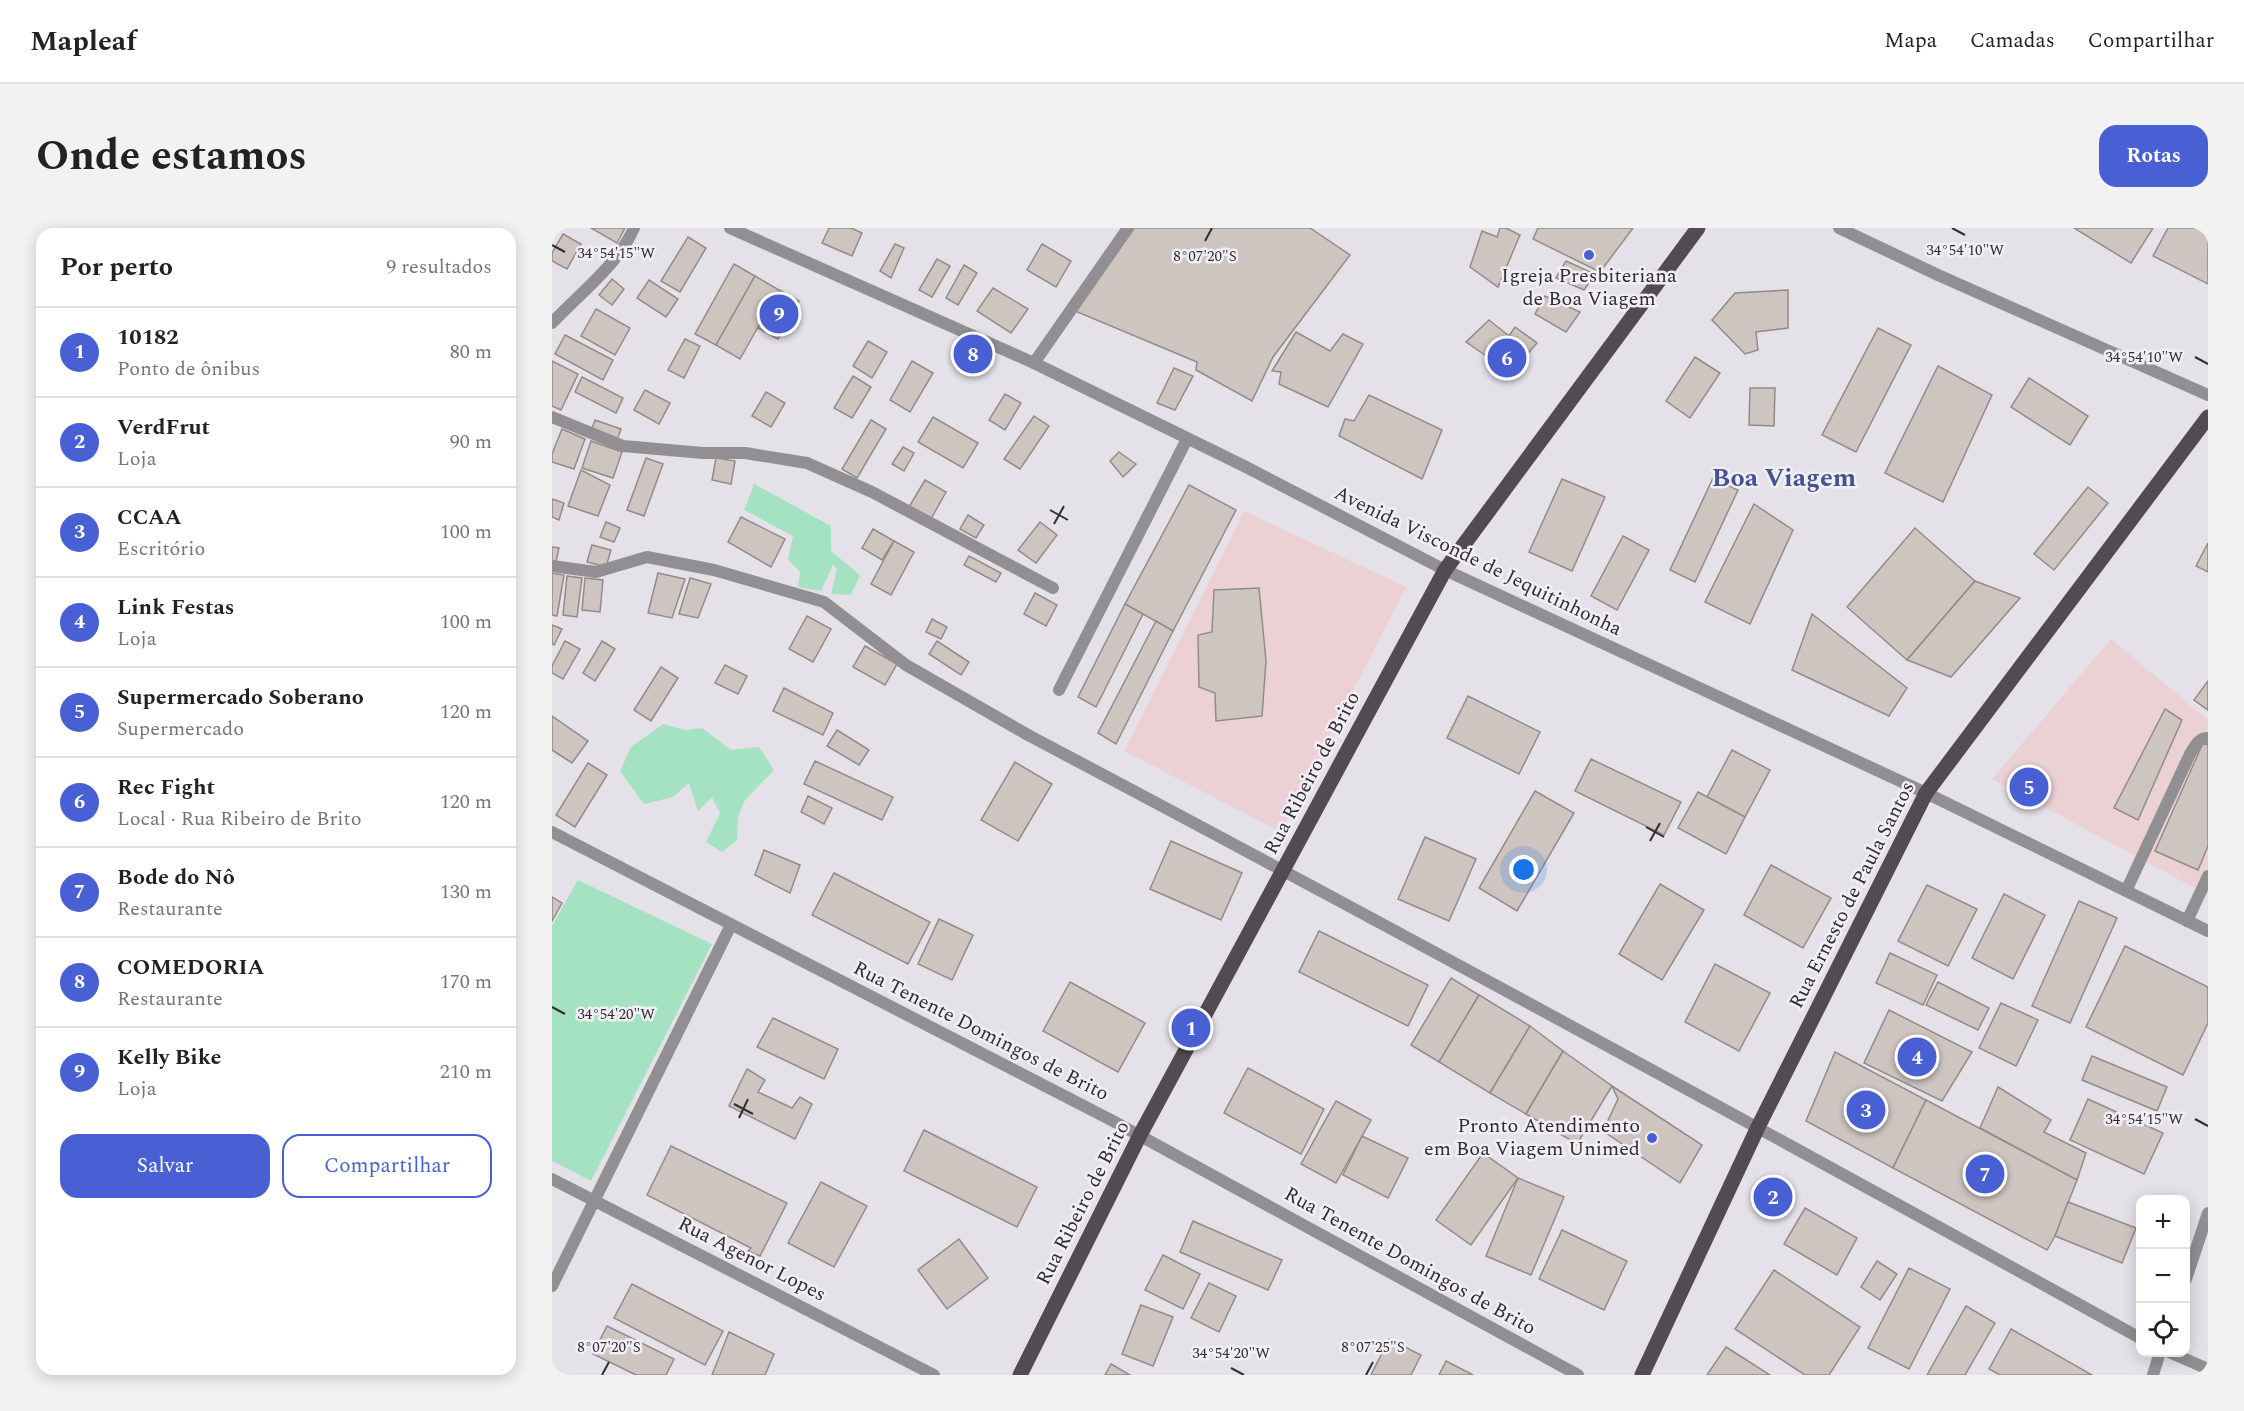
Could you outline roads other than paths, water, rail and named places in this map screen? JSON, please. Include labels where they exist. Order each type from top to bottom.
[{"type":"main road","name":"Rua Ribeiro de Brito","points":[[1020,1375],[1140,1135],[1445,570],[1698,228]]},
{"type":"main road","name":"Rua Ernesto de Paula Santos","points":[[1642,1375],[1758,1127],[1926,793],[2208,417]]},
{"type":"street","points":[[552,323],[610,265],[628,241],[634,228]]},
{"type":"street","name":"Avenida Visconde de Jequitinhonha","points":[[730,228],[1034,363],[1445,570],[1926,793],[2208,931]]},
{"type":"street","points":[[1034,363],[1128,228]]},
{"type":"street","points":[[1839,228],[1938,275],[2208,394]]},
{"type":"street","points":[[552,417],[623,446],[703,453],[745,453],[807,463],[872,492],[1053,588]]},
{"type":"street","points":[[1059,690],[1187,439]]},
{"type":"street","points":[[552,566],[596,572],[647,557],[714,570],[824,602],[906,665],[1028,735],[1758,1127],[2136,1336]]},
{"type":"street","points":[[2126,891],[2190,754],[2198,741],[2208,738]]},
{"type":"street","name":"Rua Tenente Domingos de Brito","points":[[552,832],[1140,1135],[1578,1375]]},
{"type":"street","points":[[2187,921],[2208,876]]},
{"type":"street","points":[[552,1286],[596,1201],[730,925]]},
{"type":"street","name":"Rua Agenor Lopes","points":[[552,1179],[933,1375]]},
{"type":"street","points":[[2190,1267],[2208,1213]]},
{"type":"street","points":[[2153,1375],[2159,1357]]},
{"type":"street","points":[[2179,1357],[2208,1369]]},
{"type":"place","name":"Igreja Presbiteriana de Boa Viagem","points":[[1589,255]]},
{"type":"place","name":"Kelly Bike","points":[[779,314]]},
{"type":"place","name":"COMEDORIA","points":[[973,354]]},
{"type":"place","name":"Rec Fight","points":[[1507,358]]},
{"type":"place","name":"Supermercado Soberano","points":[[2029,787]]},
{"type":"place","name":"10182","points":[[1191,1028]]},
{"type":"place","name":"Link Festas","points":[[1917,1057]]},
{"type":"place","name":"CCAA","points":[[1866,1110]]},
{"type":"place","name":"Pronto Atendimento em Boa Viagem Unimed","points":[[1652,1138]]},
{"type":"place","name":"Bode do Nô","points":[[1985,1174]]},
{"type":"place","name":"VerdFrut","points":[[1773,1197]]},
{"type":"district","name":"Boa Viagem","points":[[1784,478]]}]
